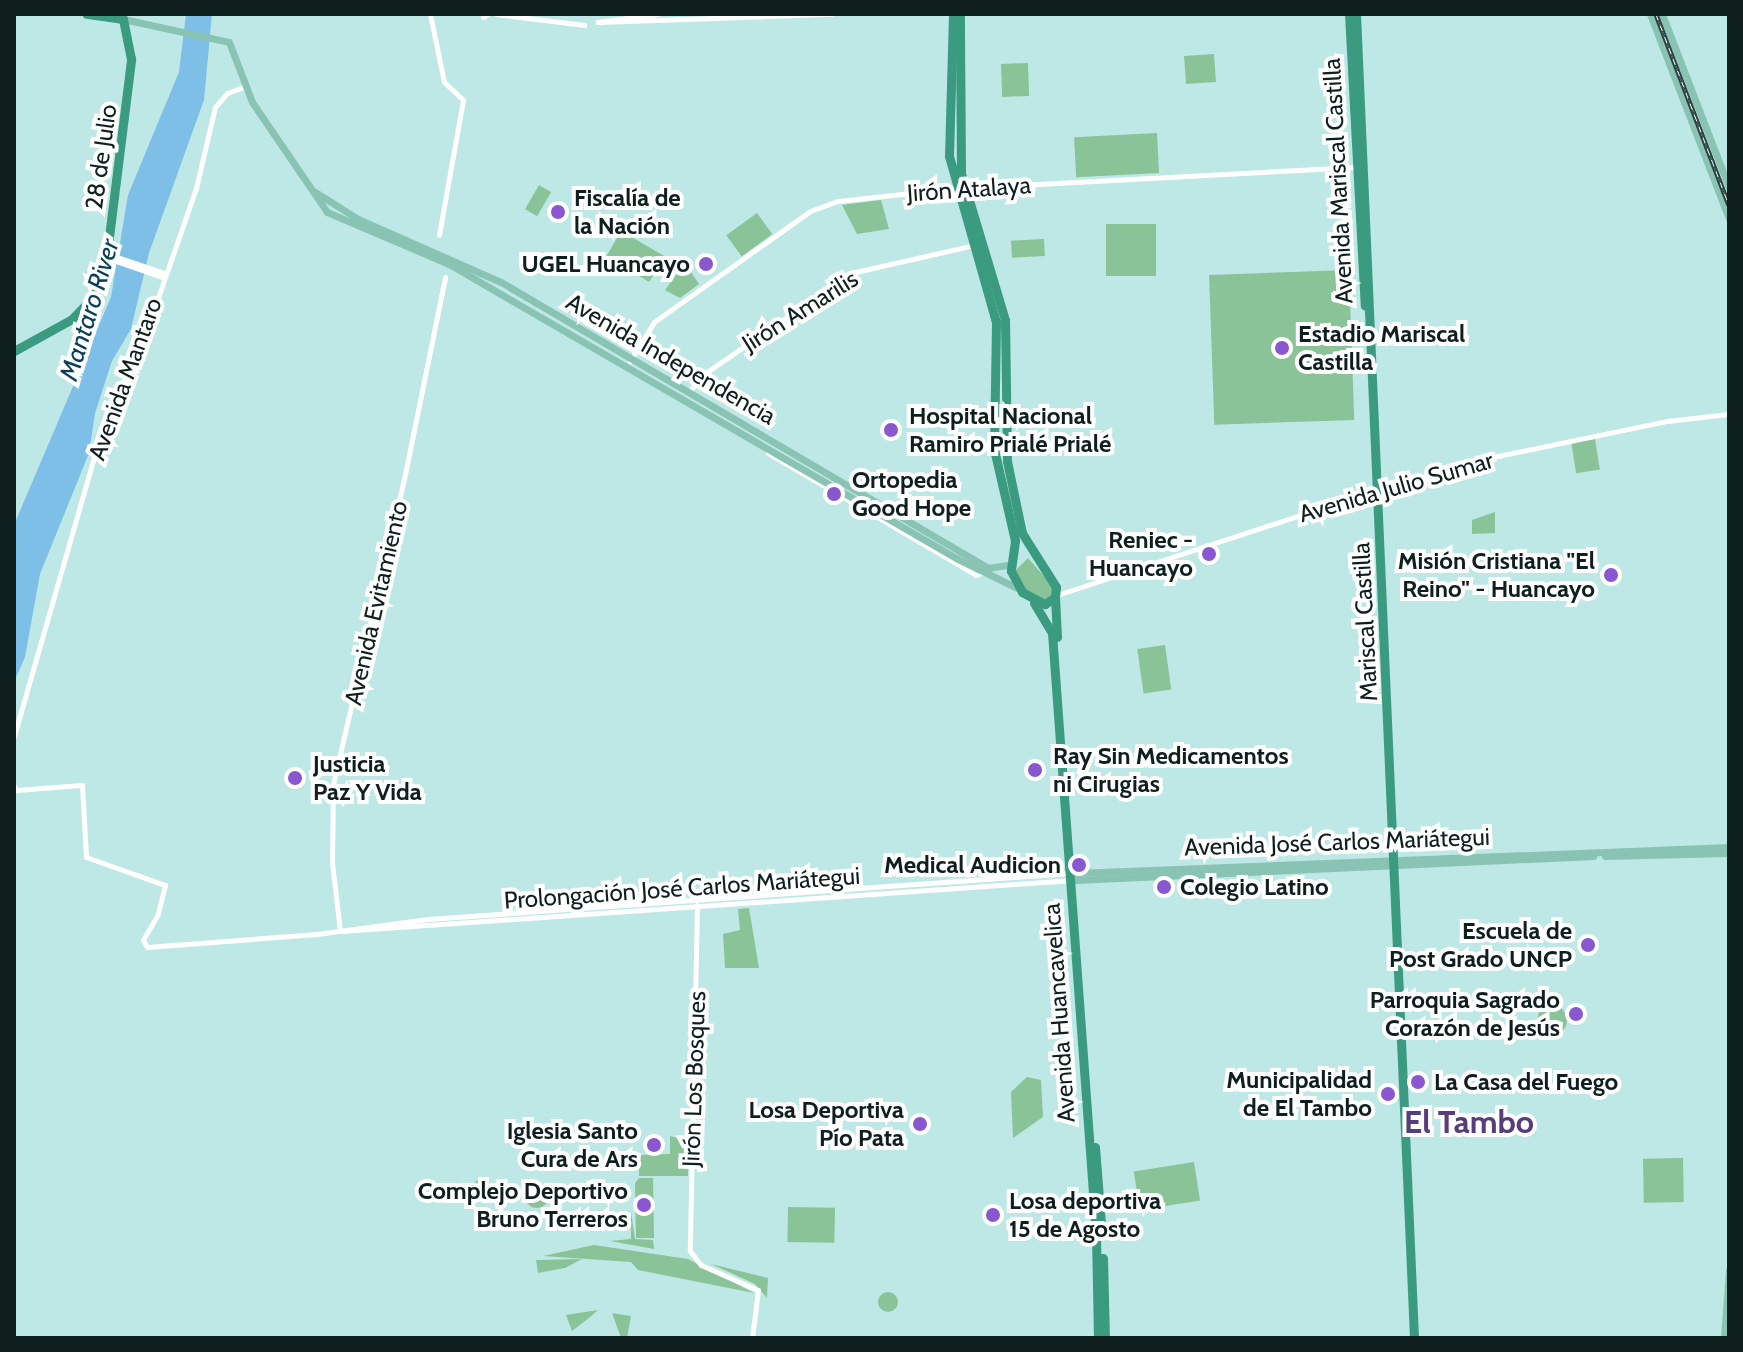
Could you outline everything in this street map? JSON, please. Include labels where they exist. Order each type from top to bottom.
[{"type":"highway","points":[[86,14],[123,19]]},
{"type":"highway","points":[[953,14],[949,156],[1005,320],[1000,355]]},
{"type":"highway","points":[[960,14],[958,157],[961,188],[996,322],[1014,563],[1019,589]]},
{"type":"highway","name":"Avenida Mariscal Castilla","points":[[1349,14],[1361,167],[1377,490]]},
{"type":"highway","name":"Avenida Mariscal Castilla","points":[[1356,14],[1362,119],[1361,167]]},
{"type":"highway","name":"28 de Julio","points":[[14,351],[58,329],[84,307],[99,287],[110,257],[132,82],[123,19]]},
{"type":"highway","name":"Mariscal Castilla","points":[[1377,490],[1414,1338]]},
{"type":"highway","points":[[1010,494],[1022,533],[1055,592],[1045,604],[1029,598]]},
{"type":"highway","points":[[1014,563],[1035,558]]},
{"type":"highway","name":"Avenida Huancavelica","points":[[1019,589],[1047,618],[1052,633],[1105,1338]]},
{"type":"highway","name":"Avenida Huancavelica","points":[[1055,592],[1098,1338]]},
{"type":"main road","points":[[1650,14],[1729,219]]},
{"type":"main road","points":[[1662,14],[1729,188]]},
{"type":"main road","name":"Avenida Independencia","points":[[123,19],[216,35],[236,51],[246,86],[306,184],[327,212],[449,264],[629,363],[1019,589]]},
{"type":"main road","name":"Avenida Independencia","points":[[629,363],[689,393],[988,568],[1014,563]]},
{"type":"main road","points":[[1599,854],[1729,847]]},
{"type":"main road","points":[[1599,854],[1729,853]]},
{"type":"main road","name":"Avenida José Carlos Mariátegui","points":[[1072,877],[1599,854]]},
{"type":"main road","points":[[1724,1338],[1729,1270]]},
{"type":"street","points":[[430,14],[449,89],[463,100],[439,235]]},
{"type":"street","points":[[496,14],[584,25]]},
{"type":"street","points":[[658,14],[598,22],[832,14]]},
{"type":"street","name":"Avenida Mantaro","points":[[14,736],[104,422],[139,351],[163,275],[196,188],[215,107],[227,93],[246,86]]},
{"type":"street","name":"Jirón Atalaya","points":[[629,363],[654,322],[810,211],[838,201],[961,188],[1361,167]]},
{"type":"street","name":"Jirón Amarilis","points":[[689,393],[701,376],[851,273],[974,245]]},
{"type":"street","points":[[110,257],[163,275]]},
{"type":"street","name":"Avenida Evitamiento","points":[[340,931],[332,863],[333,784],[445,277]]},
{"type":"street","name":"Avenida Independencia","points":[[584,321],[635,351]]},
{"type":"street","name":"Avenida Independencia","points":[[573,339],[971,572],[984,571]]},
{"type":"street","name":"Avenida Julio Sumar","points":[[1055,592],[1377,490],[1498,456],[1667,421],[1729,414]]},
{"type":"street","points":[[1055,592],[1071,589]]},
{"type":"street","name":"Prolongación José Carlos Mariátegui","points":[[15,788],[82,785],[86,857],[165,885],[143,945],[209,944],[340,931],[1072,877]]},
{"type":"street","name":"Jirón Los Bosques","points":[[697,904],[692,1257],[758,1290],[752,1338]]},
{"type":"green space","points":[[1214,54],[1216,82],[1186,84],[1184,56]]},
{"type":"green space","points":[[1028,63],[1029,96],[1002,97],[1001,64]]},
{"type":"green space","points":[[1157,133],[1159,173],[1076,177],[1074,137]]},
{"type":"green space","points":[[539,185],[551,192],[537,216],[525,209]]},
{"type":"green space","points":[[881,200],[889,229],[857,234],[842,205]]},
{"type":"green space","points":[[757,213],[772,234],[742,256],[726,235]]},
{"type":"green space","points":[[1106,224],[1156,224],[1156,276],[1106,276]]},
{"type":"green space","points":[[621,231],[664,256],[649,282],[606,257]]},
{"type":"green space","points":[[1044,239],[1045,256],[1012,258],[1011,241]]},
{"type":"green space","points":[[685,263],[699,284],[680,298],[665,290]]},
{"type":"green space","name":"Estadio Mariscal Castilla","points":[[1349,270],[1354,420],[1214,425],[1209,275]]},
{"type":"green space","points":[[1595,439],[1600,470],[1576,473],[1571,443]]},
{"type":"green space","points":[[1495,512],[1495,533],[1472,534],[1472,520]]},
{"type":"green space","points":[[1028,558],[1051,584],[1054,593],[1045,600],[1025,590],[1015,571]]},
{"type":"green space","points":[[1165,645],[1171,690],[1144,693],[1137,649]]},
{"type":"green space","points":[[749,908],[759,968],[725,968],[723,934],[740,930],[738,909]]},
{"type":"green space","points":[[1552,1005],[1558,1006],[1566,1014],[1566,1026],[1558,1034],[1552,1035],[1546,1034],[1538,1026],[1537,1020],[1538,1014],[1546,1006]]},
{"type":"green space","points":[[1027,1077],[1041,1080],[1043,1117],[1013,1138],[1011,1092]]},
{"type":"green space","name":"Losa Deportiva Pío Pata","points":[[920,1115],[929,1124],[920,1133],[911,1124]]},
{"type":"green space","points":[[670,1136],[688,1141],[688,1176],[639,1176],[639,1155],[670,1154]]},
{"type":"green space","points":[[1683,1158],[1684,1202],[1644,1203],[1643,1159]]},
{"type":"green space","points":[[1194,1162],[1200,1201],[1140,1210],[1134,1172]]},
{"type":"green space","name":"Complejo Deportivo Bruno Terreros","points":[[639,1178],[653,1178],[654,1238],[636,1238],[635,1183]]},
{"type":"green space","points":[[478,1179],[486,1179],[491,1188],[489,1195],[478,1197],[473,1192],[473,1184]]},
{"type":"green space","points":[[537,1184],[546,1187],[549,1196],[546,1205],[537,1208],[528,1205],[525,1196],[528,1187]]},
{"type":"green space","name":"Losa deportiva 15 de Agosto","points":[[993,1206],[1002,1215],[993,1224],[984,1215]]},
{"type":"green space","points":[[788,1207],[835,1208],[834,1243],[787,1242]]},
{"type":"green space","points":[[631,1212],[635,1239],[653,1240],[654,1249],[610,1241],[631,1239]]},
{"type":"green space","points":[[594,1245],[688,1259],[754,1293],[638,1270],[631,1262],[543,1256]]},
{"type":"green space","points":[[582,1259],[565,1268],[538,1273],[536,1260]]},
{"type":"green space","points":[[711,1264],[768,1278],[767,1298],[755,1284]]},
{"type":"green space","points":[[888,1292],[895,1295],[898,1302],[895,1309],[888,1312],[881,1309],[878,1302],[881,1295]]},
{"type":"green space","points":[[598,1310],[589,1318],[572,1331],[566,1315]]},
{"type":"green space","points":[[612,1313],[631,1316],[627,1338],[621,1338]]},
{"type":"water","points":[[186,14],[212,14],[204,100],[149,253],[131,329],[112,361],[95,413],[89,453],[40,574],[25,657],[14,682],[14,525],[111,297],[128,195],[179,72]]},
{"type":"railway","points":[[1656,14],[1729,205]]},
{"type":"place","name":"Fiscalía de la Nación","points":[[558,212]]},
{"type":"place","name":"UGEL Huancayo","points":[[706,264]]},
{"type":"place","name":"Estadio Mariscal Castilla","points":[[1282,348]]},
{"type":"place","name":"Hospital Nacional Ramiro Prialé Prialé","points":[[891,430]]},
{"type":"place","name":"Ortopedia Good Hope","points":[[834,494]]},
{"type":"place","name":"Reniec - Huancayo","points":[[1209,554]]},
{"type":"place","name":"Misión Cristiana \"El Reino\" - Huancayo","points":[[1611,575]]},
{"type":"place","name":"Ray Sin Medicamentos ni Cirugias","points":[[1035,770]]},
{"type":"place","name":"Justicia Paz Y Vida","points":[[295,778]]},
{"type":"place","name":"Medical Audicion","points":[[1079,865]]},
{"type":"place","name":"Colegio Latino","points":[[1164,887]]},
{"type":"place","name":"Escuela de Post Grado UNCP","points":[[1588,945]]},
{"type":"place","name":"Parroquia Sagrado Corazón de Jesús","points":[[1576,1014]]},
{"type":"place","name":"La Casa del Fuego","points":[[1418,1082]]},
{"type":"place","name":"Municipalidad de El Tambo","points":[[1388,1094]]},
{"type":"place","name":"Losa Deportiva Pío Pata","points":[[920,1124]]},
{"type":"place","name":"Iglesia Santo Cura de Ars","points":[[654,1145]]},
{"type":"place","name":"Complejo Deportivo Bruno Terreros","points":[[644,1205]]},
{"type":"place","name":"Losa deportiva 15 de Agosto","points":[[993,1215]]},
{"type":"district","name":"El Tambo","points":[[1469,1122]]},
{"type":"water label","name":"Mantaro River","points":[[90,310]]}]
